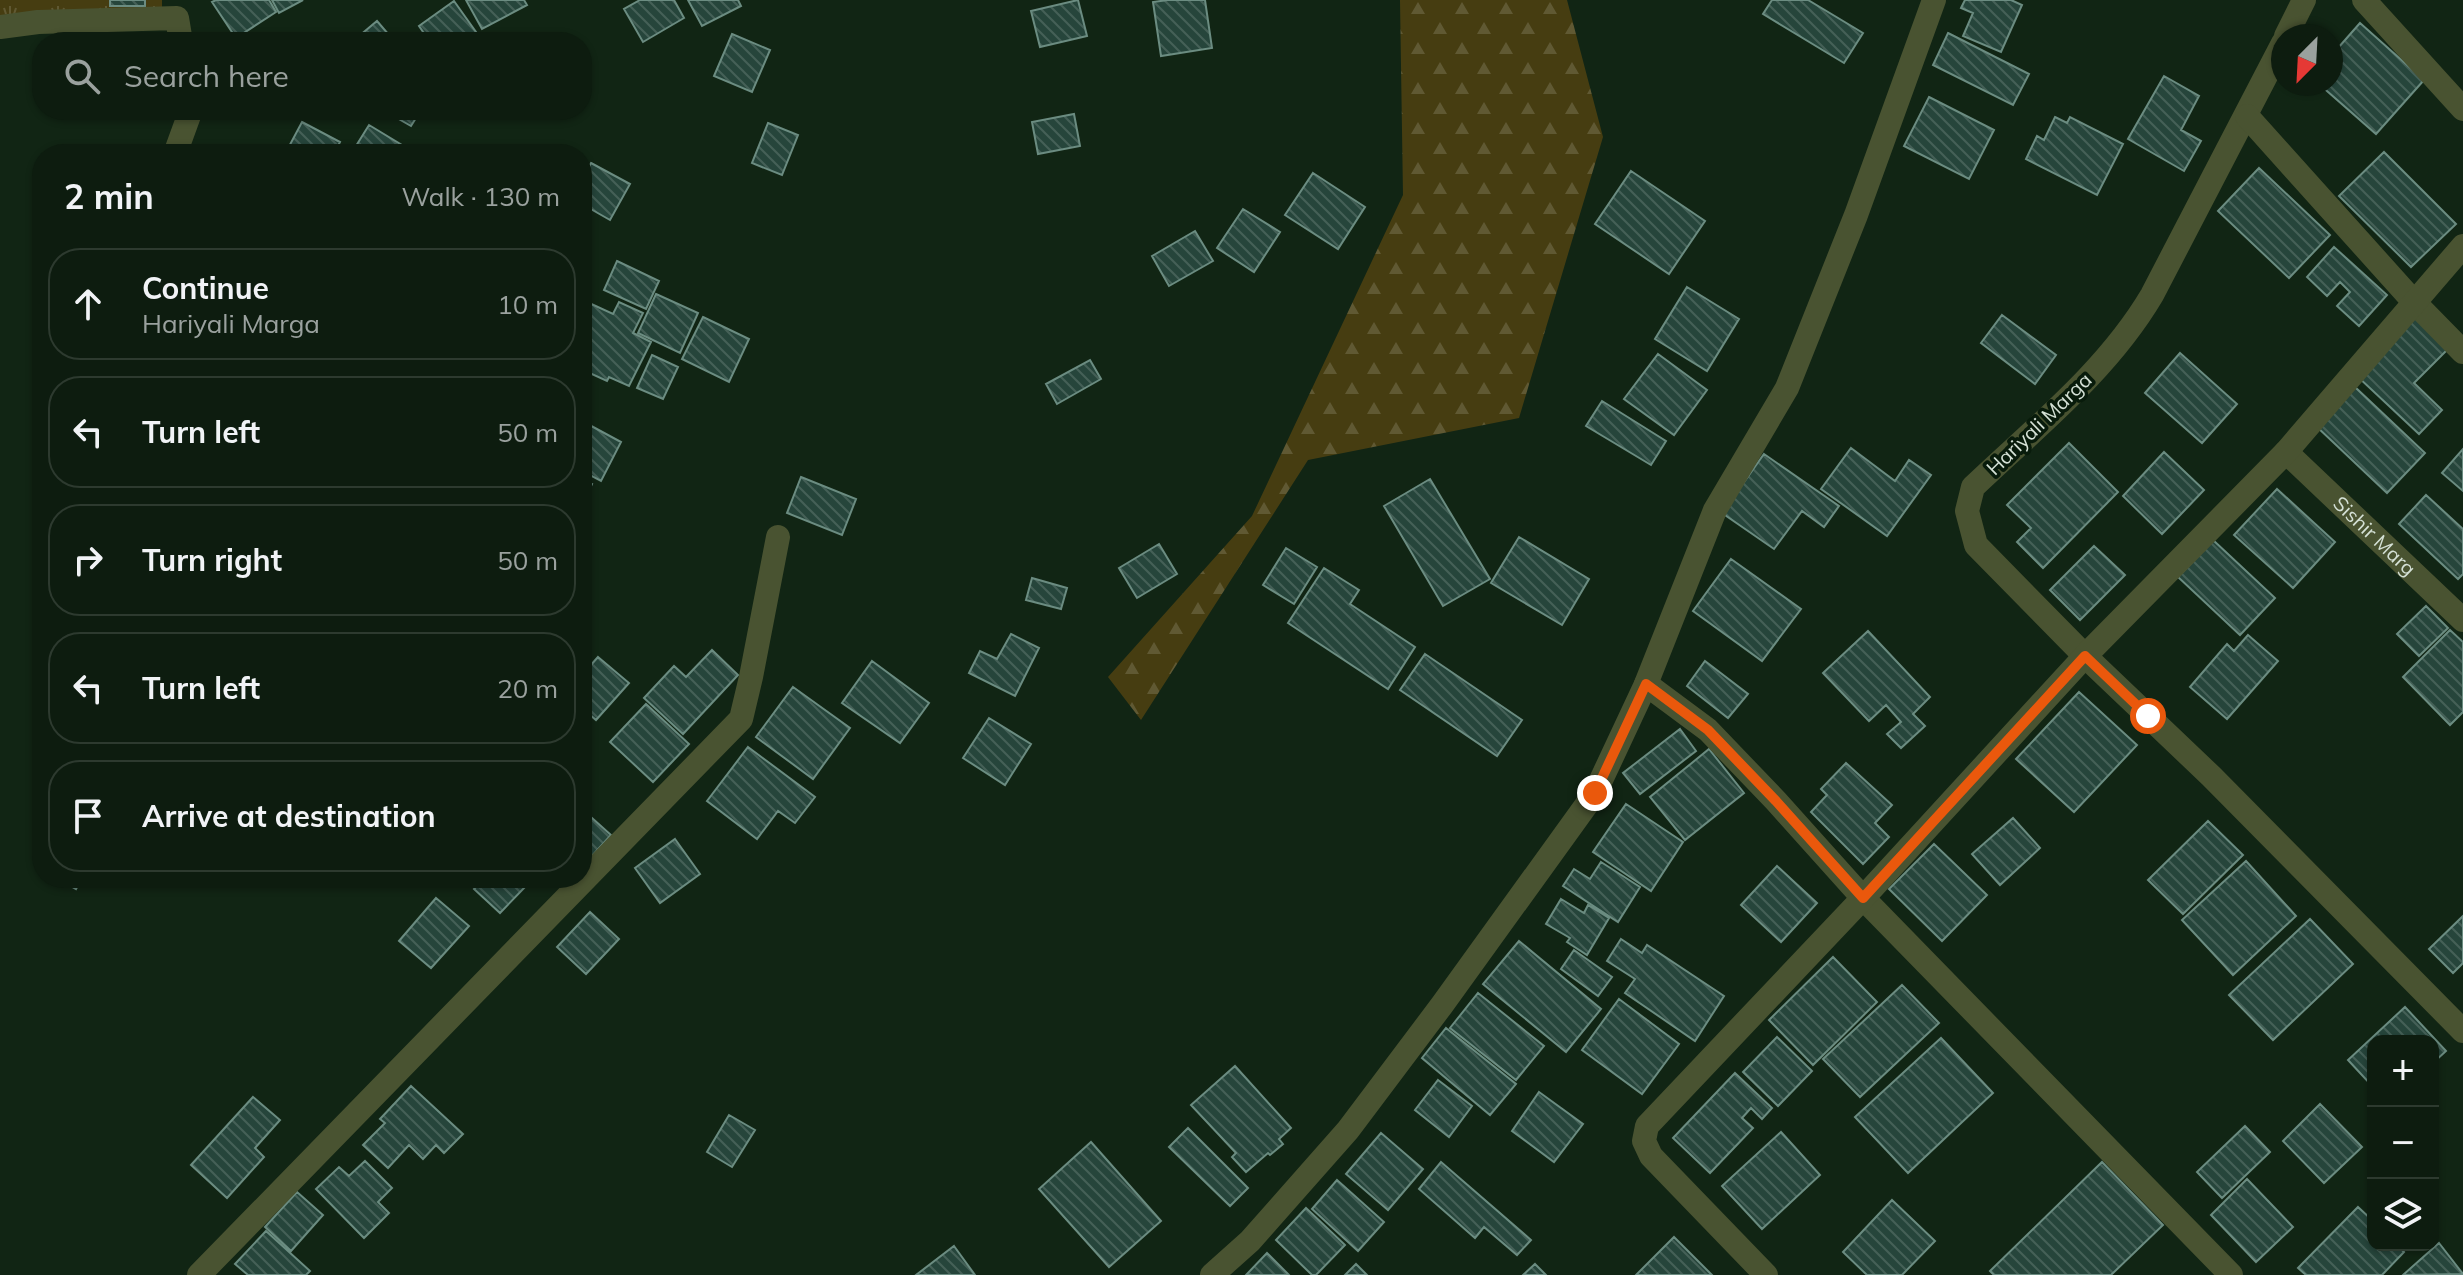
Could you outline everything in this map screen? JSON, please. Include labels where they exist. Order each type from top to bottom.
[{"type":"street","points":[[1212,1275],[1250,1241],[1348,1130],[1595,793],[1646,684],[1715,510],[1787,388],[1856,215],[1934,0]]},
{"type":"street","points":[[2292,24],[2304,0]]},
{"type":"street","points":[[2364,0],[2463,109]]},
{"type":"street","points":[[0,27],[38,22],[178,20]]},
{"type":"street","name":"Hariyali Marga","points":[[2271,67],[2131,331],[2091,376],[1973,487],[1967,511],[1976,545],[2085,656],[2211,776],[2463,1031]]},
{"type":"street","points":[[2247,116],[2463,352]]},
{"type":"street","points":[[179,144],[187,120]]},
{"type":"street","points":[[1766,1275],[1651,1156],[1644,1141],[1647,1126],[1863,898],[2085,656],[2286,452],[2463,246]]},
{"type":"street","name":"Sishir Marg","points":[[2286,452],[2463,620]]},
{"type":"street","points":[[592,871],[741,719],[778,537]]},
{"type":"street","points":[[1646,684],[1708,730],[1863,898],[2231,1275]]},
{"type":"street","points":[[199,1275],[575,888]]},
{"type":"green space","points":[[0,0],[162,0],[162,18],[0,27]]},
{"type":"green space","points":[[1400,0],[1567,0],[1603,137],[1519,418],[1308,460],[1141,720],[1108,677],[1252,516],[1403,195]]},
{"type":"building","points":[[110,0],[145,0],[145,6],[110,6]]},
{"type":"building","points":[[269,0],[276,12],[245,32],[232,32],[212,2]]},
{"type":"building","points":[[272,0],[303,0],[279,13]]},
{"type":"building","points":[[466,0],[524,0],[527,5],[482,29]]},
{"type":"building","points":[[640,0],[674,0],[684,18],[643,42],[624,9]]},
{"type":"building","points":[[688,0],[738,0],[741,6],[702,26]]},
{"type":"building","points":[[1078,0],[1087,36],[1040,47],[1031,11]]},
{"type":"building","points":[[1205,0],[1212,48],[1161,56],[1153,2]]},
{"type":"building","points":[[1772,0],[1808,0],[1863,33],[1844,63],[1763,14]]},
{"type":"building","points":[[1965,0],[2011,0],[2022,5],[2001,52],[1963,36],[1973,13],[1961,8]]},
{"type":"building","points":[[454,1],[476,32],[423,32],[419,26]]},
{"type":"building","points":[[377,21],[386,32],[364,32]]},
{"type":"building","points":[[2360,23],[2424,80],[2376,134],[2333,96],[2343,96],[2343,42]]},
{"type":"building","points":[[1948,33],[2029,74],[2013,105],[1933,65]]},
{"type":"building","points":[[732,34],[770,50],[752,92],[714,76]]},
{"type":"building","points":[[2164,76],[2199,96],[2181,130],[2201,141],[2184,171],[2128,139]]},
{"type":"building","points":[[1929,97],[1994,130],[1969,179],[1904,146]]},
{"type":"building","points":[[1074,114],[1080,146],[1038,154],[1032,122]]},
{"type":"building","points":[[2055,117],[2067,123],[2070,117],[2123,144],[2097,195],[2026,159],[2037,136],[2044,140]]},
{"type":"building","points":[[400,120],[415,120],[411,126]]},
{"type":"building","points":[[302,122],[340,142],[339,144],[290,144]]},
{"type":"building","points":[[768,123],[798,135],[782,175],[752,163]]},
{"type":"building","points":[[369,125],[400,144],[357,144]]},
{"type":"building","points":[[2384,152],[2456,224],[2411,267],[2339,196]]},
{"type":"building","points":[[592,164],[630,184],[610,220],[592,210]]},
{"type":"building","points":[[2259,168],[2330,235],[2289,278],[2218,211]]},
{"type":"building","points":[[1631,171],[1705,221],[1669,274],[1595,224]]},
{"type":"building","points":[[1313,173],[1365,207],[1338,249],[1285,215]]},
{"type":"building","points":[[1243,209],[1280,232],[1254,272],[1217,248]]},
{"type":"building","points":[[1195,231],[1213,261],[1169,286],[1152,256]]},
{"type":"building","points":[[2334,247],[2387,295],[2359,326],[2337,306],[2350,292],[2340,282],[2327,296],[2307,277]]},
{"type":"building","points":[[617,261],[659,281],[646,309],[604,290]]},
{"type":"building","points":[[1687,287],[1739,319],[1707,371],[1655,339]]},
{"type":"building","points":[[656,294],[698,313],[680,353],[638,333]]},
{"type":"building","points":[[619,302],[643,313],[633,333],[651,342],[629,386],[609,377],[607,381],[592,374],[592,304],[613,314]]},
{"type":"building","points":[[2002,315],[2056,355],[2035,384],[1981,343]]},
{"type":"building","points":[[2414,315],[2449,348],[2414,383],[2442,410],[2419,434],[2357,376]]},
{"type":"building","points":[[703,317],[749,339],[729,382],[682,359]]},
{"type":"building","points":[[2180,353],[2237,404],[2202,443],[2145,393]]},
{"type":"building","points":[[1658,354],[1707,390],[1674,435],[1624,399]]},
{"type":"building","points":[[652,355],[678,367],[663,399],[637,388]]},
{"type":"building","points":[[1090,360],[1101,379],[1057,404],[1046,384]]},
{"type":"building","points":[[2355,387],[2425,453],[2387,493],[2317,427]]},
{"type":"building","points":[[1602,401],[1666,441],[1651,465],[1586,426]]},
{"type":"building","points":[[592,426],[621,442],[601,481],[592,476]]},
{"type":"building","points":[[2069,443],[2118,492],[2043,568],[2017,542],[2031,528],[2007,505]]},
{"type":"building","points":[[1851,448],[1895,481],[1909,460],[1931,475],[1887,536],[1821,489]]},
{"type":"building","points":[[2463,449],[2463,491],[2442,473]]},
{"type":"building","points":[[2164,452],[2204,490],[2162,534],[2123,496]]},
{"type":"building","points":[[1764,454],[1839,506],[1824,527],[1802,511],[1774,549],[1722,513]]},
{"type":"building","points":[[801,477],[856,499],[842,535],[787,513]]},
{"type":"building","points":[[1430,479],[1490,579],[1443,606],[1384,506]]},
{"type":"building","points":[[2277,489],[2335,542],[2293,588],[2234,535]]},
{"type":"building","points":[[2426,495],[2463,529],[2463,574],[2458,579],[2399,524]]},
{"type":"building","points":[[1519,537],[1589,579],[1562,625],[1491,583]]},
{"type":"building","points":[[2213,540],[2275,598],[2240,635],[2178,577]]},
{"type":"building","points":[[1159,544],[1177,574],[1137,598],[1119,568]]},
{"type":"building","points":[[2094,546],[2125,575],[2080,620],[2050,590]]},
{"type":"building","points":[[1286,548],[1317,567],[1294,604],[1263,585]]},
{"type":"building","points":[[1731,559],[1801,609],[1762,661],[1693,611]]},
{"type":"building","points":[[1324,568],[1359,590],[1350,604],[1415,647],[1388,689],[1288,623]]},
{"type":"building","points":[[1032,578],[1067,588],[1061,609],[1026,600]]},
{"type":"building","points":[[2426,606],[2448,628],[2419,656],[2397,634]]},
{"type":"building","points":[[2450,630],[2463,642],[2463,712],[2450,725],[2403,677]]},
{"type":"building","points":[[1868,631],[1930,697],[1913,714],[1925,726],[1901,748],[1887,734],[1901,722],[1886,705],[1869,721],[1823,673]]},
{"type":"building","points":[[1011,634],[1039,648],[1015,696],[969,673],[980,651],[997,659]]},
{"type":"building","points":[[2248,635],[2278,661],[2227,719],[2190,687],[2227,644],[2234,651]]},
{"type":"building","points":[[712,650],[738,675],[683,734],[644,698],[674,666],[686,677]]},
{"type":"building","points":[[1425,654],[1522,720],[1497,756],[1400,690]]},
{"type":"building","points":[[598,657],[629,683],[596,720],[592,717],[592,664]]},
{"type":"building","points":[[872,661],[929,703],[900,743],[842,703]]},
{"type":"building","points":[[1705,661],[1748,694],[1728,718],[1687,686]]},
{"type":"building","points":[[793,687],[850,728],[813,779],[756,737]]},
{"type":"building","points":[[2079,692],[2137,745],[2074,812],[2016,759]]},
{"type":"building","points":[[646,704],[689,744],[653,782],[610,742]]},
{"type":"building","points":[[989,718],[1031,744],[1005,785],[963,758]]},
{"type":"building","points":[[1680,729],[1696,751],[1640,794],[1623,773]]},
{"type":"building","points":[[748,747],[815,797],[795,823],[778,811],[757,839],[707,801]]},
{"type":"building","points":[[1709,749],[1744,793],[1685,840],[1650,797]]},
{"type":"building","points":[[1846,763],[1892,805],[1875,823],[1889,837],[1863,864],[1811,812],[1827,795],[1821,789]]},
{"type":"building","points":[[1626,804],[1683,842],[1651,891],[1593,852]]},
{"type":"building","points":[[592,818],[611,835],[592,856]]},
{"type":"building","points":[[2013,818],[2040,848],[2000,885],[1972,854]]},
{"type":"building","points":[[2208,821],[2243,855],[2183,914],[2148,880]]},
{"type":"building","points":[[675,839],[700,874],[660,903],[635,868]]},
{"type":"building","points":[[1934,844],[1987,895],[1942,941],[1889,889]]},
{"type":"building","points":[[2246,861],[2296,916],[2233,975],[2182,920]]},
{"type":"building","points":[[1601,862],[1640,887],[1618,922],[1563,886],[1574,869],[1590,879]]},
{"type":"building","points":[[1777,866],[1817,903],[1781,942],[1741,905]]},
{"type":"building","points":[[475,888],[524,888],[500,913]]},
{"type":"building","points":[[436,898],[469,926],[431,968],[399,941]]},
{"type":"building","points":[[1561,899],[1584,913],[1588,905],[1609,918],[1587,955],[1567,942],[1570,938],[1546,924]]},
{"type":"building","points":[[590,912],[619,939],[586,974],[557,947]]},
{"type":"building","points":[[2463,916],[2463,963],[2453,973],[2429,949]]},
{"type":"building","points":[[2310,919],[2353,964],[2273,1040],[2229,995]]},
{"type":"building","points":[[1621,939],[1642,953],[1647,945],[1724,996],[1695,1041],[1625,993],[1635,979],[1607,961]]},
{"type":"building","points":[[1519,941],[1601,1009],[1566,1052],[1483,984]]},
{"type":"building","points":[[1574,950],[1612,977],[1598,996],[1561,969]]},
{"type":"building","points":[[1833,957],[1877,1002],[1813,1065],[1769,1020]]},
{"type":"building","points":[[1902,985],[1939,1023],[1860,1097],[1823,1059]]},
{"type":"building","points":[[1478,993],[1544,1046],[1516,1080],[1450,1028]]},
{"type":"building","points":[[1619,999],[1679,1044],[1642,1094],[1582,1050]]},
{"type":"building","points":[[2405,1007],[2431,1035],[2375,1035]]},
{"type":"building","points":[[1446,1028],[1516,1084],[1490,1115],[1422,1058]]},
{"type":"building","points":[[1777,1037],[1812,1071],[1778,1106],[1743,1072]]},
{"type":"building","points":[[1941,1038],[1993,1093],[1908,1173],[1855,1117]]},
{"type":"building","points":[[2367,1042],[2367,1081],[2348,1060]]},
{"type":"building","points":[[2439,1043],[2446,1051],[2439,1057]]},
{"type":"building","points":[[1235,1066],[1291,1128],[1279,1139],[1283,1144],[1246,1172],[1232,1157],[1236,1153],[1191,1105]]},
{"type":"building","points":[[1735,1073],[1772,1108],[1762,1119],[1751,1108],[1742,1118],[1753,1128],[1710,1173],[1673,1138]]},
{"type":"building","points":[[1438,1080],[1472,1106],[1449,1137],[1415,1110]]},
{"type":"building","points":[[411,1086],[463,1134],[444,1153],[436,1145],[423,1159],[409,1145],[388,1168],[363,1145],[385,1123],[380,1119]]},
{"type":"building","points":[[1539,1092],[1583,1124],[1554,1162],[1512,1131]]},
{"type":"building","points":[[253,1097],[280,1120],[255,1148],[264,1157],[227,1198],[191,1165]]},
{"type":"building","points":[[2320,1104],[2362,1147],[2324,1183],[2283,1141]]},
{"type":"building","points":[[729,1115],[755,1130],[732,1167],[707,1152]]},
{"type":"building","points":[[2245,1126],[2270,1152],[2222,1198],[2197,1172]]},
{"type":"building","points":[[1188,1128],[1248,1188],[1230,1206],[1169,1147]]},
{"type":"building","points":[[1781,1132],[1820,1175],[1762,1229],[1722,1186]]},
{"type":"building","points":[[1381,1133],[1423,1169],[1388,1210],[1346,1174]]},
{"type":"building","points":[[1091,1142],[1161,1221],[1109,1267],[1039,1189]]},
{"type":"building","points":[[365,1161],[392,1188],[378,1202],[389,1213],[364,1238],[316,1189],[339,1167],[349,1176]]},
{"type":"building","points":[[1441,1162],[1531,1240],[1517,1255],[1484,1227],[1475,1238],[1419,1189]]},
{"type":"building","points":[[2102,1162],[2163,1225],[2111,1275],[1994,1275],[1990,1271]]},
{"type":"building","points":[[2247,1179],[2293,1227],[2256,1262],[2211,1215]]},
{"type":"building","points":[[1337,1180],[1384,1222],[1358,1251],[1312,1209]]},
{"type":"building","points":[[297,1192],[323,1215],[291,1251],[265,1227]]},
{"type":"building","points":[[1892,1200],[1935,1241],[1902,1275],[1867,1275],[1843,1252]]},
{"type":"building","points":[[2358,1207],[2367,1215],[2367,1251],[2404,1252],[2382,1275],[2306,1275],[2298,1268]]},
{"type":"building","points":[[1306,1208],[1345,1245],[1316,1275],[1312,1275],[1276,1240]]},
{"type":"building","points":[[266,1231],[310,1271],[306,1275],[248,1275],[235,1264]]},
{"type":"building","points":[[1674,1237],[1712,1275],[1636,1275]]},
{"type":"building","points":[[2439,1243],[2463,1274],[2403,1275],[2430,1251],[2439,1251]]},
{"type":"building","points":[[954,1246],[975,1275],[916,1275]]},
{"type":"building","points":[[1267,1253],[1289,1275],[1246,1275]]},
{"type":"building","points":[[1356,1264],[1367,1275],[1345,1275]]},
{"type":"building","points":[[1535,1264],[1546,1275],[1523,1275]]},
{"type":"route","points":[[1595,793],[1646,684],[1708,730],[1863,898],[2085,656],[2148,716]]}]
